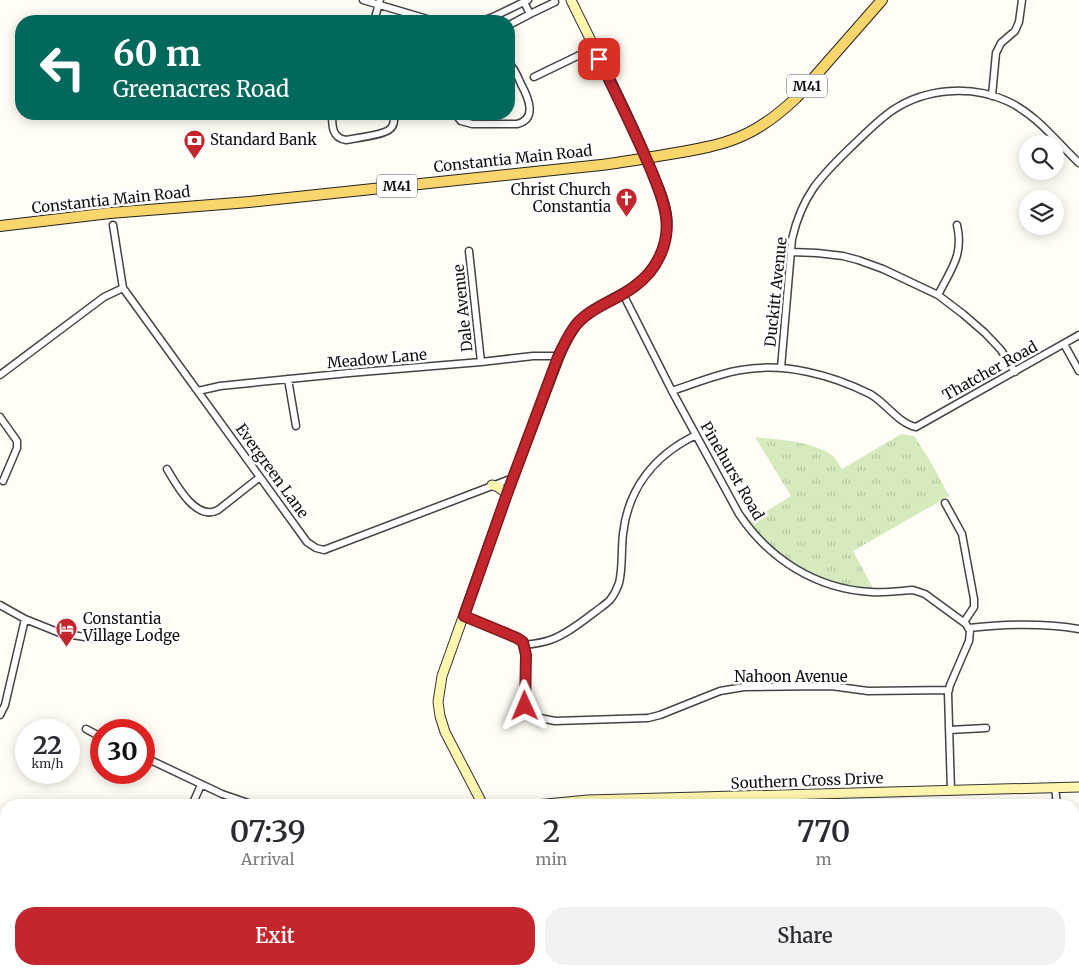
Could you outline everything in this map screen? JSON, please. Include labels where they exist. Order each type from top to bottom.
[{"type":"main road","name":"Constantia Main Road","points":[[0,226],[110,213],[249,202],[564,169],[699,149],[730,141],[774,117],[796,98],[882,0]]},
{"type":"street","points":[[363,0],[380,2],[417,15]]},
{"type":"street","points":[[480,799],[445,732],[440,716],[438,702],[442,676],[558,357],[576,325],[594,310],[640,282],[652,269],[658,260],[666,238],[667,222],[664,205],[646,158],[571,0]]},
{"type":"street","points":[[992,96],[996,53],[1001,43],[1014,31],[1019,22],[1022,0]]},
{"type":"street","points":[[498,15],[526,1],[530,14]]},
{"type":"street","points":[[376,15],[380,2]]},
{"type":"street","points":[[515,22],[555,2]]},
{"type":"street","points":[[534,78],[594,48]]},
{"type":"street","points":[[460,120],[472,124],[517,124],[526,120],[530,108],[528,99],[515,72]]},
{"type":"street","name":"Duckitt Avenue","points":[[781,368],[791,252],[795,225],[801,210],[826,171],[892,110],[918,97],[957,90],[992,96],[1013,104],[1031,116],[1078,159]]},
{"type":"street","points":[[332,120],[334,132],[341,139],[346,140],[388,131],[392,128],[394,120]]},
{"type":"street","name":"Evergreen Lane","points":[[113,225],[123,288],[307,542],[316,548],[324,550],[514,478]]},
{"type":"street","points":[[938,295],[959,252],[957,225]]},
{"type":"street","name":"Dale Avenue","points":[[469,251],[481,362]]},
{"type":"street","points":[[791,252],[844,256],[858,260],[883,269],[938,295],[990,338],[1001,350],[1015,372]]},
{"type":"street","points":[[0,375],[104,297],[123,288]]},
{"type":"street","name":"Pinehurst Road","points":[[623,294],[672,391],[731,499],[747,526],[771,552],[792,567],[823,582],[870,592],[913,590],[926,594],[964,622],[969,628]]},
{"type":"street","name":"Thatcher Road","points":[[781,368],[826,377],[854,386],[875,397],[899,418],[913,426],[919,426],[1079,335]]},
{"type":"street","points":[[1064,344],[1079,371]]},
{"type":"street","name":"Meadow Lane","points":[[198,391],[220,386],[532,356],[558,357]]},
{"type":"street","points":[[672,391],[739,370],[781,368]]},
{"type":"street","points":[[288,380],[296,426]]},
{"type":"street","points":[[0,417],[17,442],[17,448],[3,481]]},
{"type":"street","points":[[464,616],[517,638],[524,645],[540,643],[559,636],[587,618],[610,600],[615,592],[620,576],[623,532],[633,495],[642,480],[658,461],[678,446],[696,436]]},
{"type":"street","points":[[167,469],[186,499],[208,512],[218,510],[260,477]]},
{"type":"street","points":[[492,485],[507,494]]},
{"type":"street","points":[[944,503],[962,534],[974,599],[974,607],[964,622]]},
{"type":"street","points":[[0,605],[60,633],[91,638]]},
{"type":"street","points":[[0,715],[5,705],[25,618]]},
{"type":"street","points":[[951,790],[948,690],[969,640],[969,628],[1046,625],[1079,629]]},
{"type":"street","name":"Nahoon Avenue","points":[[524,645],[526,655],[525,706],[528,712],[535,717],[555,721],[648,718],[720,691],[744,687],[831,686],[868,691],[948,690]]},
{"type":"street","points":[[949,730],[986,728]]},
{"type":"street","points":[[86,729],[90,731]]},
{"type":"street","points":[[155,762],[237,799]]},
{"type":"street","points":[[195,799],[201,784]]},
{"type":"street","points":[[1055,787],[1056,799]]},
{"type":"street","name":"Southern Cross Drive","points":[[624,799],[1079,787]]},
{"type":"green space","points":[[901,434],[914,436],[949,496],[853,551],[874,590],[836,584],[812,576],[772,550],[747,523],[791,496],[755,437],[796,442],[816,447],[833,456],[842,469]]},
{"type":"place","name":"Standard Bank","points":[[194,159]]},
{"type":"place","name":"Christ Church Constantia","points":[[627,218]]},
{"type":"place","name":"Constantia Village Lodge","points":[[67,647]]},
{"type":"route","points":[[525,706],[526,655],[523,642],[464,616],[558,357],[570,334],[576,325],[594,310],[634,287],[646,276],[658,260],[666,238],[667,222],[660,193],[642,148],[599,59]]}]
